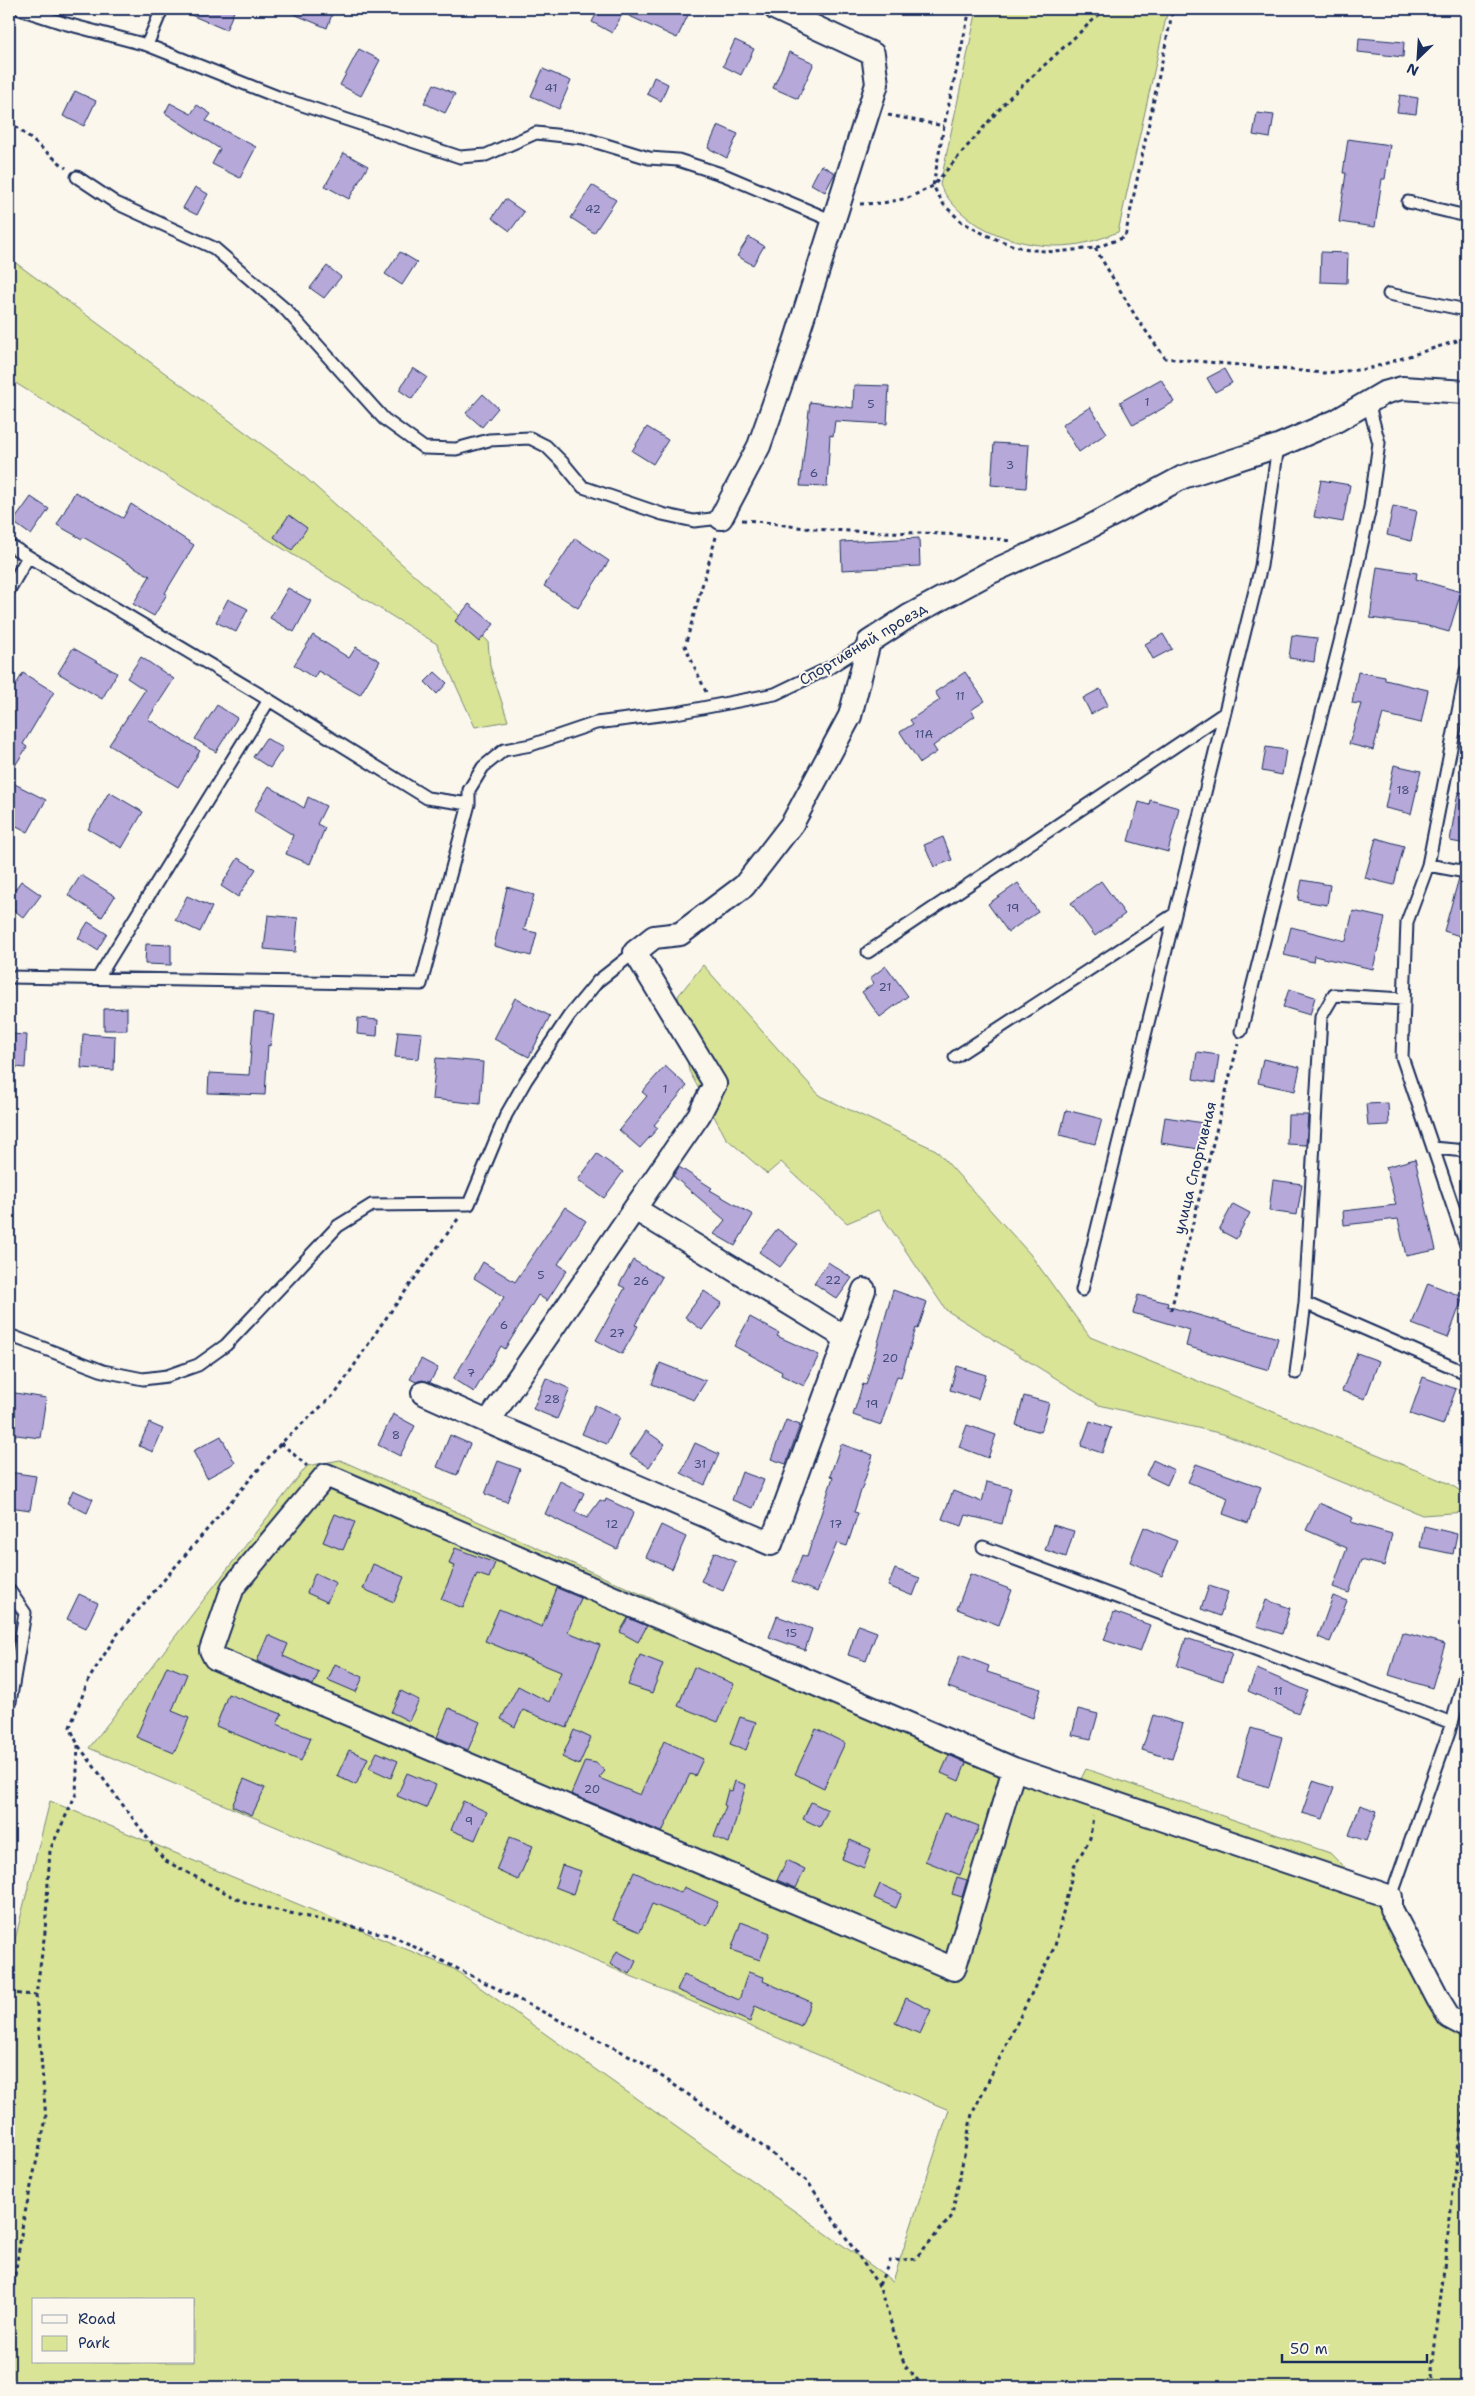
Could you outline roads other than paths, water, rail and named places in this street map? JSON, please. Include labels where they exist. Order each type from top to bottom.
[{"type":"street","points":[[721,518],[759,446],[790,358],[877,84],[872,54],[776,9]]},
{"type":"street","name":"Спортивный проезд","points":[[870,642],[909,616],[989,573],[1082,531],[1183,477],[1236,458],[1278,446],[1336,421],[1384,393],[1402,388],[1466,392]]},
{"type":"street","points":[[488,1422],[699,1115],[716,1084],[635,952],[654,937],[680,934],[744,886],[792,824],[850,716],[870,642]]},
{"type":"street","points":[[635,1209],[846,1338]]},
{"type":"street","points":[[423,1393],[771,1544],[864,1290]]},
{"type":"street","points":[[1014,1769],[954,1969],[215,1658],[211,1650],[233,1587],[326,1475],[1014,1769],[1391,1897],[1391,1909],[1438,1999],[1449,2017],[1466,2026]]},
{"type":"lane","points":[[20,9],[63,23],[147,45],[278,97],[460,157],[486,156],[536,133],[583,138],[649,158],[678,160],[724,175],[833,221]]},
{"type":"lane","points":[[147,45],[162,9]]},
{"type":"lane","points":[[77,177],[116,203],[214,248],[286,310],[384,419],[424,448],[456,449],[489,440],[530,438],[546,446],[583,487],[662,514],[694,522],[721,518]]},
{"type":"lane","points":[[1408,202],[1466,216]]},
{"type":"lane","points":[[1389,294],[1466,310]]},
{"type":"lane","points":[[1242,1031],[1341,635],[1370,507],[1379,443],[1368,402]]},
{"type":"lane","points":[[1082,1290],[1260,566],[1278,446]]},
{"type":"lane","points":[[9,545],[269,700],[427,798],[469,804]]},
{"type":"lane","points":[[9,590],[28,556]]},
{"type":"lane","name":"Спортивный проезд","points":[[98,978],[421,984],[469,804],[469,790],[483,767],[504,750],[531,745],[596,723],[676,713],[775,694],[829,668],[870,642]]},
{"type":"lane","points":[[1466,671],[1428,865],[1407,922],[1402,1057],[1466,1244]]},
{"type":"lane","points":[[9,977],[98,978],[269,700]]},
{"type":"lane","points":[[868,952],[1224,714]]},
{"type":"lane","points":[[1428,865],[1466,872]]},
{"type":"lane","points":[[955,1057],[1173,915]]},
{"type":"lane","points":[[9,1335],[103,1371],[143,1380],[167,1376],[198,1365],[226,1345],[338,1226],[372,1205],[469,1204],[506,1115],[526,1080],[569,1016],[598,981],[635,952]]},
{"type":"lane","points":[[1296,1373],[1305,1303],[1321,1017],[1334,995],[1404,999]]},
{"type":"lane","points":[[1433,1148],[1466,1151]]},
{"type":"lane","points":[[1305,1303],[1466,1374]]},
{"type":"lane","points":[[983,1547],[1452,1723]]},
{"type":"lane","points":[[9,1590],[25,1613],[10,1702]]},
{"type":"lane","points":[[1391,1897],[1452,1723],[1466,1672]]}]
